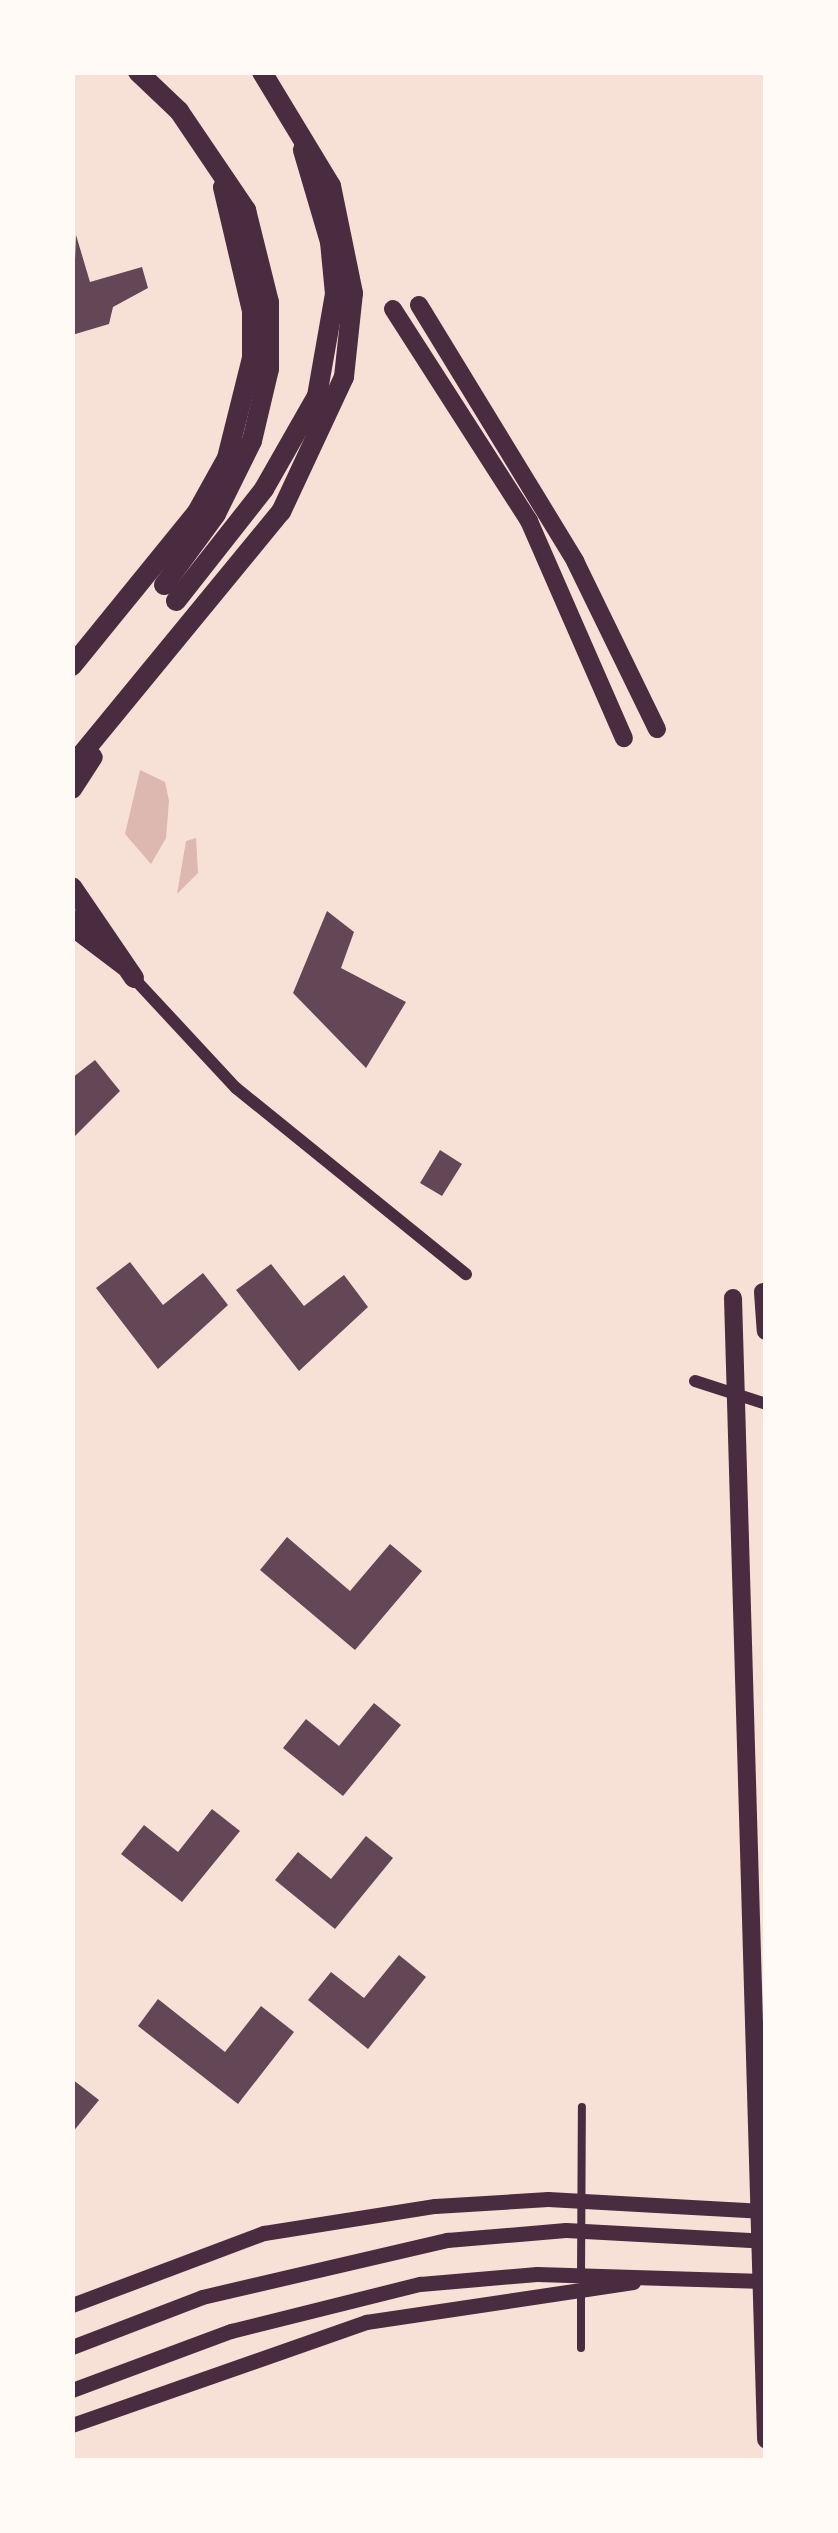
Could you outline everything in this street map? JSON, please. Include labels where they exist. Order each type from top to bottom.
[{"type":"highway","points":[[138,72],[179,111],[246,210],[263,267],[269,370],[236,479],[170,593],[299,438],[330,349],[330,242],[268,81]]},
{"type":"highway","points":[[72,766],[281,512],[344,377],[350,259],[331,186],[268,81]]},
{"type":"highway","points":[[72,666],[196,512],[243,405],[252,311],[219,171]]},
{"type":"highway","points":[[418,305],[556,530],[657,729]]},
{"type":"highway","points":[[394,309],[529,522],[624,738]]},
{"type":"highway","points":[[72,649],[137,590]]},
{"type":"highway","points":[[72,789],[137,685]]},
{"type":"highway","points":[[72,887],[134,978]]},
{"type":"highway","points":[[763,1292],[766,1331]]},
{"type":"highway","points":[[733,1298],[743,1443],[766,2440]]},
{"type":"main road","points":[[72,2305],[264,2233],[435,2206],[548,2199],[766,2210]]},
{"type":"main road","points":[[72,2347],[202,2298],[446,2240],[566,2230],[766,2242]]},
{"type":"main road","points":[[72,2425],[366,2322],[680,2275]]},
{"type":"main road","points":[[72,2390],[292,2315],[420,2284],[680,2275],[766,2280]]},
{"type":"street","points":[[72,915],[236,1088],[466,1274]]},
{"type":"street","points":[[72,931],[134,978]]},
{"type":"street","points":[[695,1381],[766,1404]]},
{"type":"street","points":[[581,2348],[582,2107]]},
{"type":"shaded area","points":[[140,770],[165,782],[169,801],[166,838],[151,864],[125,834]]},
{"type":"shaded area","points":[[196,838],[198,873],[177,894],[186,841]]},
{"type":"building","points":[[76,235],[90,282],[142,267],[148,288],[113,307],[109,324],[72,335]]},
{"type":"building","points":[[327,911],[354,932],[341,968],[406,1002],[366,1068],[293,993]]},
{"type":"building","points":[[95,1060],[120,1091],[72,1139],[72,1078]]},
{"type":"building","points":[[440,1150],[462,1164],[442,1196],[420,1183]]},
{"type":"building","points":[[130,1262],[163,1305],[203,1273],[228,1305],[158,1369],[96,1288]]},
{"type":"building","points":[[271,1264],[304,1306],[344,1275],[368,1307],[299,1371],[236,1290]]},
{"type":"building","points":[[287,1537],[350,1591],[390,1544],[422,1571],[355,1650],[260,1570]]},
{"type":"building","points":[[374,1703],[401,1725],[343,1796],[283,1748],[306,1719],[339,1746]]},
{"type":"building","points":[[212,1809],[240,1831],[182,1902],[121,1854],[144,1825],[178,1852]]},
{"type":"building","points":[[366,1836],[393,1858],[335,1929],[275,1880],[298,1852],[331,1879]]},
{"type":"building","points":[[399,1955],[426,1977],[368,2049],[308,2000],[331,1972],[364,1998]]},
{"type":"building","points":[[158,1999],[225,2052],[261,2006],[294,2032],[238,2104],[138,2026]]},
{"type":"building","points":[[72,2079],[99,2100],[72,2133]]}]
